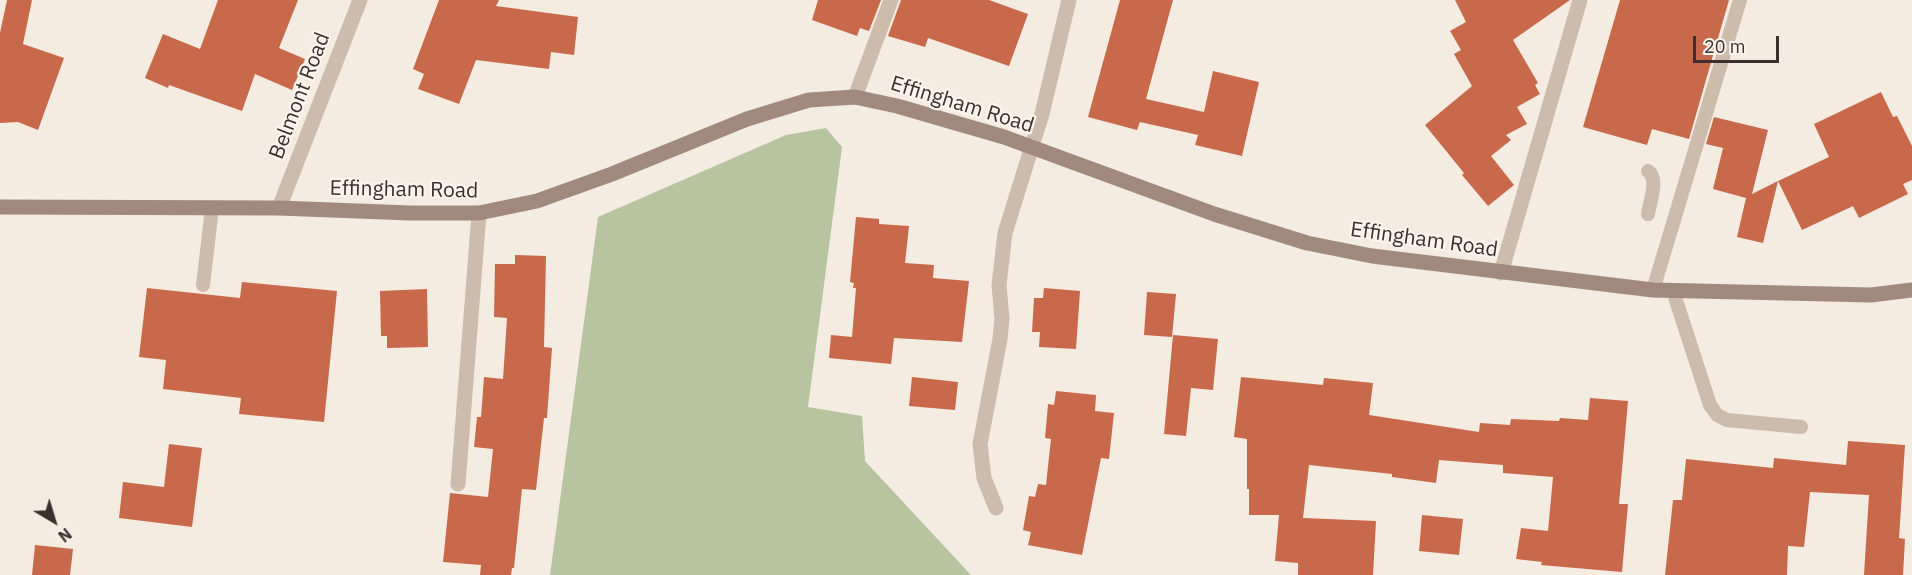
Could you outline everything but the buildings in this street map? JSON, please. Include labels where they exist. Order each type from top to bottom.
[{"type":"street","name":"Belmont Road","points":[[279,208],[360,0]]},
{"type":"street","points":[[855,97],[891,0]]},
{"type":"street","points":[[996,508],[984,478],[980,444],[1000,339],[1002,319],[999,285],[1005,233],[1042,114],[1069,0]]},
{"type":"street","points":[[1501,273],[1580,0]]},
{"type":"street","name":"Effingham Road","points":[[0,207],[279,208],[479,213],[537,201],[612,174],[747,119],[809,100],[855,97],[908,109],[1004,137],[1214,214],[1307,243],[1372,256],[1653,290],[1872,295],[1912,290]]},
{"type":"street","points":[[458,484],[479,213]]},
{"type":"lane","points":[[1653,290],[1740,0]]},
{"type":"lane","points":[[1648,171],[1654,181],[1648,214]]},
{"type":"lane","points":[[203,285],[212,208]]},
{"type":"lane","points":[[1673,291],[1710,405],[1717,415],[1727,420],[1802,427]]},
{"type":"green space","points":[[826,128],[842,147],[808,407],[862,416],[865,461],[971,575],[550,575],[598,217],[786,135]]}]
